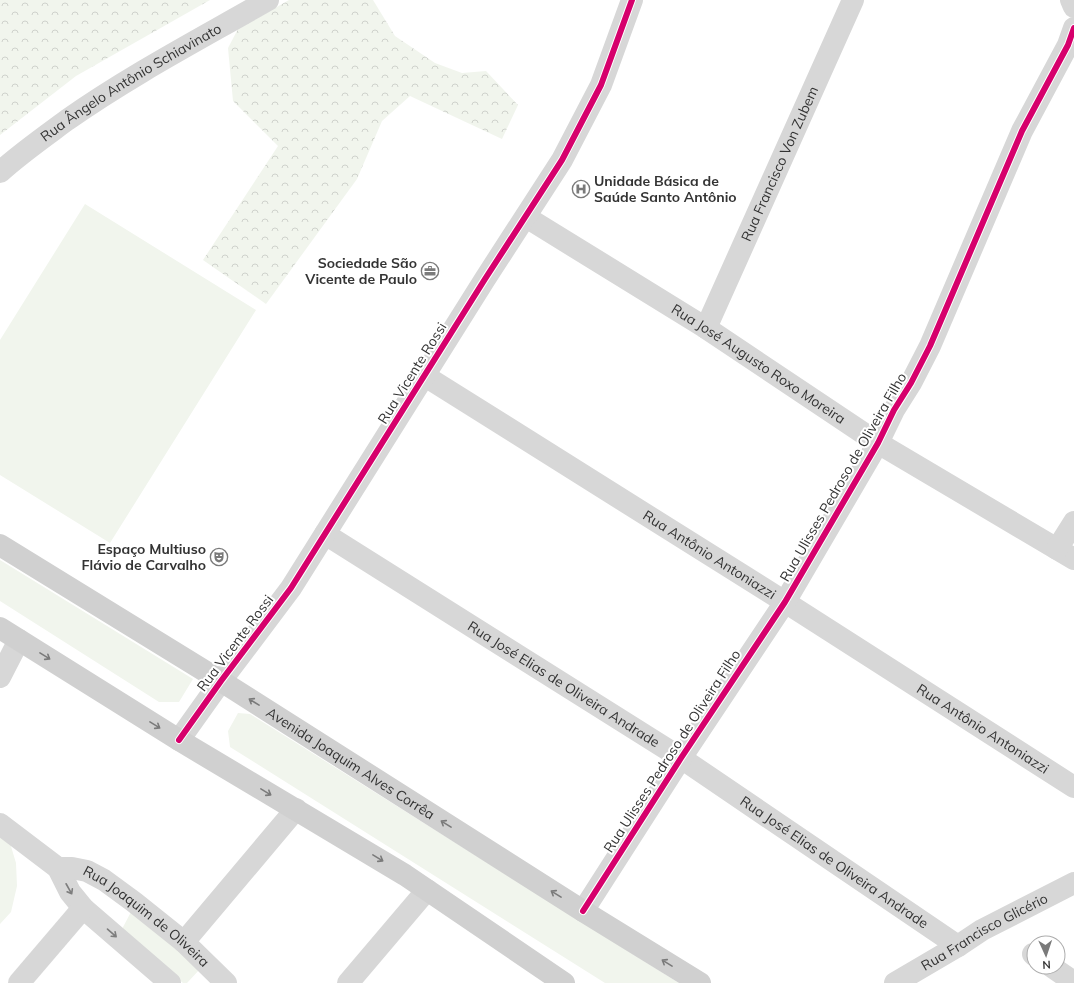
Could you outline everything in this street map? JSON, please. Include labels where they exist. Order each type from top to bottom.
[{"type":"main road","name":"Avenida Joaquim Alves Corrêa","points":[[0,545],[221,681],[583,911],[700,983]]},
{"type":"main road","points":[[0,628],[179,740],[405,875],[557,981]]},
{"type":"street","name":"Rua Ângelo Antônio Schiavinato","points":[[0,172],[39,140],[82,109],[140,73],[268,0]]},
{"type":"street","name":"Rua Vicente Rossi","points":[[179,740],[291,588],[485,279],[562,160],[601,85],[632,0]]},
{"type":"street","name":"Rua Francisco Von Zubem","points":[[706,328],[853,0]]},
{"type":"street","points":[[1071,0],[1074,7]]},
{"type":"street","name":"Rua Ulisses Pedroso de Oliveira Filho","points":[[583,911],[681,758],[785,602],[878,443],[894,410],[911,383],[930,346],[1022,131],[1068,45],[1074,28]]},
{"type":"street","name":"Rua José Augusto Roxo Moreira","points":[[526,217],[706,328],[878,443],[1066,554]]},
{"type":"street","name":"Rua Antônio Antoniazzi","points":[[425,376],[785,602],[1074,787]]},
{"type":"street","points":[[1066,554],[1074,522]]},
{"type":"street","name":"Rua José Elias de Oliveira Andrade","points":[[325,534],[681,758],[958,946]]},
{"type":"street","points":[[0,677],[19,640]]},
{"type":"street","points":[[184,942],[296,809]]},
{"type":"street","name":"Rua Joaquim de Oliveira","points":[[0,824],[58,868],[70,892],[82,908],[170,983]]},
{"type":"street","name":"Rua Joaquim de Oliveira","points":[[58,868],[72,868],[87,871],[104,880],[184,942],[226,983]]},
{"type":"street","name":"Rua Francisco Glicério","points":[[895,983],[982,930],[1074,883]]},
{"type":"street","points":[[348,983],[427,890]]},
{"type":"street","points":[[19,983],[82,908]]},
{"type":"street","points":[[1064,975],[1074,982]]},
{"type":"green space","points":[[0,0],[210,0],[76,76],[0,135]]},
{"type":"green space","points":[[289,0],[373,0],[395,36],[435,63],[462,73],[486,71],[518,105],[502,139],[410,96],[382,121],[357,179],[266,304],[203,260],[278,146],[233,101],[228,48],[238,29]]},
{"type":"green space","points":[[85,204],[256,310],[110,543],[0,475],[0,340]]},
{"type":"green space","points":[[0,560],[193,679],[179,702],[159,702],[0,601]]},
{"type":"green space","points":[[238,713],[250,714],[679,983],[605,983],[230,747],[228,731]]},
{"type":"green space","points":[[0,836],[10,843],[16,863],[17,886],[11,912],[0,924]]},
{"type":"green space","points":[[132,910],[201,968],[187,983],[183,983],[121,931]]},
{"type":"cycle path","points":[[179,740],[291,588],[485,279],[562,160],[601,85],[632,0]]},
{"type":"cycle path","points":[[583,911],[681,758],[785,602],[878,443],[894,410],[911,383],[930,346],[1022,131],[1068,45],[1074,28]]},
{"type":"place","name":"Unidade Básica de Saúde Santo Antônio","points":[[581,189]]},
{"type":"place","name":"Sociedade São Vicente de Paulo","points":[[430,271]]},
{"type":"place","name":"Espaço Multiuso Flávio de Carvalho","points":[[219,557]]}]
